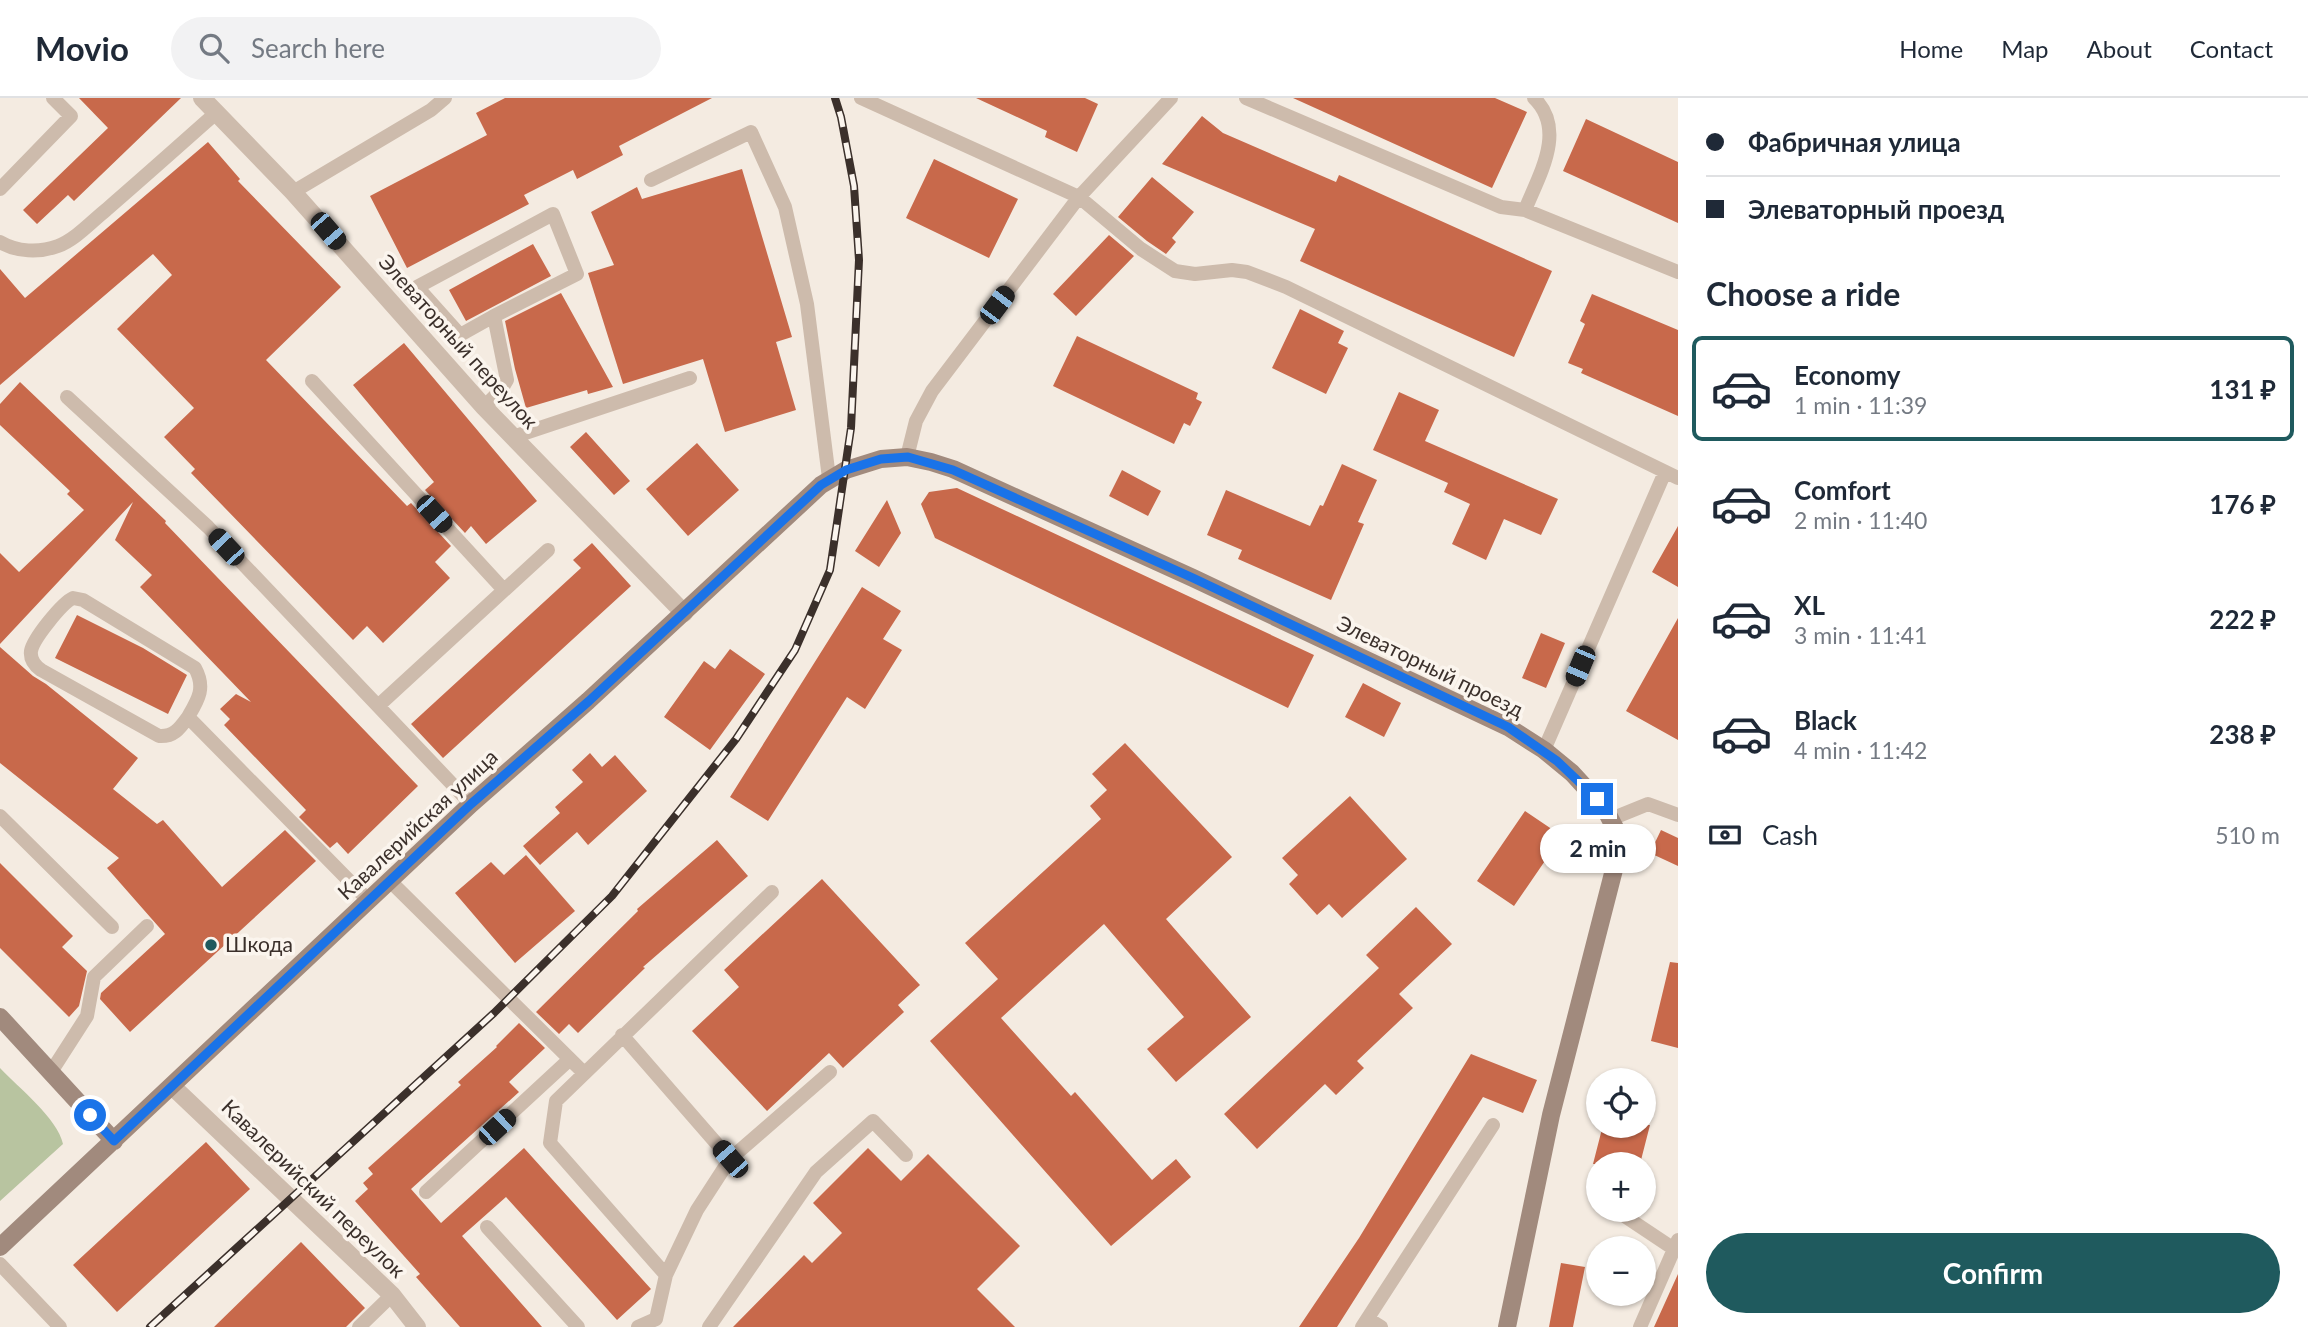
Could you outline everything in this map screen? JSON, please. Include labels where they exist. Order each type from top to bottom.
[{"type":"street","name":"Элеваторный переулок","points":[[202,98],[293,192],[484,407],[684,613]]},
{"type":"street","name":"Элеваторный проезд","points":[[881,459],[908,457],[953,470],[1193,578],[1508,727],[1544,750],[1572,773],[1597,799],[1611,819],[1618,842],[1615,866],[1551,1115],[1507,1327]]},
{"type":"street","name":"Кавалерийская улица","points":[[0,1247],[471,804],[684,613],[829,478],[858,465],[881,459]]},
{"type":"street","points":[[0,1017],[114,1141]]},
{"type":"street","name":"Кавалерийский переулок","points":[[173,1087],[392,1296],[418,1327]]},
{"type":"lane","points":[[0,189],[71,116],[53,98]]},
{"type":"lane","points":[[293,192],[431,110],[445,98]]},
{"type":"lane","points":[[861,98],[1079,197],[1141,249],[1175,271],[1195,274],[1233,270],[1247,272],[1286,288],[1671,475],[1544,750]]},
{"type":"lane","points":[[908,457],[916,421],[932,391],[1079,197],[1171,98]]},
{"type":"lane","points":[[1525,210],[1548,152],[1551,134],[1549,118],[1534,98]]},
{"type":"lane","points":[[1254,100],[1501,207],[1525,210],[1678,272]]},
{"type":"lane","points":[[0,242],[24,250],[42,250],[75,236],[216,113]]},
{"type":"lane","points":[[651,180],[751,132],[785,208],[807,304],[829,478]]},
{"type":"lane","points":[[553,214],[577,274],[494,316],[460,335],[417,287],[553,214]]},
{"type":"lane","points":[[484,407],[506,380],[494,316]]},
{"type":"lane","points":[[513,437],[690,379]]},
{"type":"lane","points":[[312,381],[504,590]]},
{"type":"lane","points":[[67,397],[208,527],[471,804]]},
{"type":"lane","points":[[378,706],[548,550]]},
{"type":"lane","points":[[73,598],[83,600],[195,668],[201,678],[200,695],[188,717],[179,730],[171,735],[159,736],[41,670],[33,661],[32,647],[61,605],[73,598]]},
{"type":"lane","points":[[188,717],[369,901]]},
{"type":"lane","points":[[1611,819],[1648,804],[1678,815]]},
{"type":"lane","points":[[0,816],[112,927]]},
{"type":"lane","points":[[390,881],[583,1072]]},
{"type":"lane","points":[[666,1275],[550,1143],[556,1101],[772,892]]},
{"type":"lane","points":[[51,1072],[87,1016],[94,977],[147,926]]},
{"type":"lane","points":[[622,1035],[730,1159]]},
{"type":"lane","points":[[426,1192],[570,1059]]},
{"type":"lane","points":[[638,1327],[662,1323],[666,1275],[697,1210],[730,1159],[830,1072]]},
{"type":"lane","points":[[709,1327],[816,1172],[873,1121],[906,1155]]},
{"type":"lane","points":[[1381,1327],[1365,1323],[1493,1125]]},
{"type":"lane","points":[[1636,1222],[1676,1245],[1640,1327]]},
{"type":"lane","points":[[487,1227],[578,1327]]},
{"type":"lane","points":[[0,1264],[60,1327]]},
{"type":"lane","points":[[359,1327],[392,1296]]},
{"type":"green space","points":[[0,1068],[46,1114],[60,1134],[63,1144],[0,1201]]},
{"type":"building","points":[[79,98],[181,98],[74,201],[68,195],[37,224],[23,210],[108,128]]},
{"type":"building","points":[[505,98],[712,98],[619,146],[623,155],[577,179],[573,170],[524,195],[529,204],[407,268],[370,196],[487,135],[476,113]]},
{"type":"building","points":[[976,98],[1085,98],[1098,104],[1077,152],[1045,137],[1047,131]]},
{"type":"building","points":[[1293,98],[1495,98],[1527,112],[1492,188]]},
{"type":"building","points":[[1202,116],[1223,133],[1336,182],[1339,175],[1552,271],[1514,357],[1300,261],[1315,229],[1162,164]]},
{"type":"building","points":[[1586,119],[1678,162],[1678,223],[1563,171]]},
{"type":"building","points":[[208,142],[240,179],[238,181],[341,287],[266,360],[407,506],[411,503],[451,546],[435,562],[450,578],[383,643],[367,626],[353,640],[191,473],[195,469],[164,437],[194,408],[117,329],[172,275],[153,254],[0,385],[0,269],[25,298]]},
{"type":"building","points":[[934,159],[1018,199],[989,258],[906,218]]},
{"type":"building","points":[[742,169],[792,337],[776,342],[796,410],[725,432],[703,359],[623,384],[588,273],[614,265],[591,212],[637,187],[642,199]]},
{"type":"building","points":[[1152,177],[1194,212],[1172,238],[1176,242],[1166,254],[1118,217]]},
{"type":"building","points":[[1109,235],[1134,256],[1076,316],[1053,294]]},
{"type":"building","points":[[533,244],[551,276],[466,321],[449,290]]},
{"type":"building","points":[[561,293],[613,387],[588,394],[587,390],[526,408],[505,321]]},
{"type":"building","points":[[1592,294],[1678,330],[1678,416],[1581,373],[1583,369],[1568,363],[1585,324],[1580,321]]},
{"type":"building","points":[[1300,309],[1344,331],[1338,343],[1348,348],[1326,394],[1272,368]]},
{"type":"building","points":[[1077,336],[1198,393],[1196,399],[1202,402],[1190,426],[1184,423],[1174,444],[1053,386]]},
{"type":"building","points":[[404,343],[537,501],[486,544],[471,526],[465,533],[425,490],[434,482],[353,385]]},
{"type":"building","points":[[20,382],[166,521],[165,523],[418,786],[348,854],[337,842],[330,848],[299,817],[306,810],[224,725],[230,719],[220,709],[236,694],[251,702],[140,587],[152,575],[115,540],[133,502],[0,644],[0,553],[19,572],[84,510],[67,494],[70,491],[0,425],[0,404]]},
{"type":"building","points":[[1399,392],[1439,410],[1425,441],[1558,499],[1541,535],[1504,519],[1486,560],[1452,544],[1470,504],[1444,492],[1448,483],[1373,450]]},
{"type":"building","points":[[586,432],[630,481],[614,495],[570,447]]},
{"type":"building","points":[[697,443],[739,490],[688,536],[646,489]]},
{"type":"building","points":[[1342,464],[1377,480],[1358,522],[1364,524],[1331,600],[1238,559],[1242,550],[1207,535],[1226,490],[1310,526],[1320,505],[1323,506]]},
{"type":"building","points":[[1122,470],[1161,491],[1148,516],[1109,496]]},
{"type":"building","points":[[957,488],[1314,655],[1288,708],[935,538],[921,504],[929,492]]},
{"type":"building","points":[[887,500],[901,533],[879,567],[855,551]]},
{"type":"building","points":[[1678,526],[1678,587],[1652,572]]},
{"type":"building","points":[[592,543],[631,586],[443,758],[411,724],[581,568],[573,560]]},
{"type":"building","points":[[862,587],[901,611],[883,639],[902,650],[865,709],[847,697],[768,821],[730,797]]},
{"type":"building","points":[[77,615],[143,648],[187,675],[168,714],[55,658]]},
{"type":"building","points":[[1678,618],[1678,740],[1626,711]]},
{"type":"building","points":[[1541,633],[1565,643],[1546,688],[1522,678]]},
{"type":"building","points":[[0,647],[138,758],[113,789],[157,824],[163,820],[222,887],[285,830],[316,861],[130,1032],[100,999],[101,993],[165,934],[107,868],[119,858],[0,763]]},
{"type":"building","points":[[730,649],[765,674],[710,750],[664,717],[704,661],[715,669]]},
{"type":"building","points":[[1363,683],[1401,703],[1384,737],[1345,717]]},
{"type":"building","points":[[1125,743],[1232,857],[1166,919],[1251,1017],[1176,1082],[1147,1049],[1184,1017],[1104,924],[1001,1018],[1071,1096],[1075,1092],[1152,1180],[1176,1159],[1191,1177],[1111,1246],[930,1041],[998,979],[965,943],[1101,819],[1090,806],[1107,790],[1092,774]]},
{"type":"building","points":[[590,753],[602,767],[615,755],[647,791],[588,845],[577,832],[540,865],[523,846],[560,813],[555,807],[583,782],[572,770]]},
{"type":"building","points":[[1350,796],[1407,859],[1342,918],[1329,904],[1317,915],[1289,884],[1298,875],[1282,858]]},
{"type":"building","points":[[1525,811],[1562,836],[1514,906],[1477,881]]},
{"type":"building","points":[[1661,830],[1678,838],[1678,866],[1650,853]]},
{"type":"building","points":[[717,840],[748,876],[643,967],[645,968],[578,1033],[569,1024],[559,1034],[536,1012],[638,911],[637,909]]},
{"type":"building","points":[[526,855],[575,911],[515,963],[455,893],[491,862],[504,875]]},
{"type":"building","points":[[0,863],[73,936],[62,947],[87,971],[79,1006],[69,1017],[0,948]]},
{"type":"building","points":[[822,879],[920,985],[898,1005],[904,1012],[843,1068],[829,1053],[767,1111],[692,1031],[739,987],[724,970]]},
{"type":"building","points":[[1416,907],[1452,944],[1399,994],[1413,1008],[1357,1061],[1364,1068],[1336,1095],[1325,1084],[1257,1149],[1224,1114],[1379,968],[1366,955]]},
{"type":"building","points":[[1670,962],[1678,963],[1678,1048],[1651,1041]]},
{"type":"building","points":[[519,1023],[545,1048],[509,1082],[519,1092],[411,1189],[441,1223],[524,1148],[651,1289],[617,1320],[506,1197],[462,1236],[542,1327],[460,1327],[416,1277],[420,1274],[355,1201],[368,1189],[363,1183],[373,1174],[368,1168],[461,1085],[458,1082]]},
{"type":"building","points":[[1471,1054],[1537,1080],[1523,1113],[1483,1097],[1337,1327],[1299,1327],[1359,1238]]},
{"type":"building","points":[[1600,1138],[1647,1138],[1643,1152],[1596,1152]]},
{"type":"building","points":[[206,1142],[250,1189],[117,1312],[73,1265]]},
{"type":"building","points":[[868,1148],[901,1181],[928,1154],[1020,1246],[977,1289],[1015,1327],[733,1327],[804,1255],[812,1263],[842,1233],[813,1203]]},
{"type":"building","points":[[301,1242],[365,1308],[346,1327],[214,1327]]},
{"type":"building","points":[[1561,1263],[1585,1267],[1573,1327],[1549,1327]]},
{"type":"building","points":[[1678,1274],[1678,1327],[1654,1327]]},
{"type":"railway","points":[[150,1327],[494,1013],[612,896],[736,739],[795,650],[830,570],[851,428],[859,260],[854,186],[835,98]]},
{"type":"place","name":"Шкода","points":[[211,945]]},
{"type":"route","points":[[90,1115],[114,1141],[471,804],[589,701],[821,485],[846,470],[881,459],[908,457],[953,470],[1193,578],[1508,727],[1544,750],[1572,773],[1597,799]]}]
